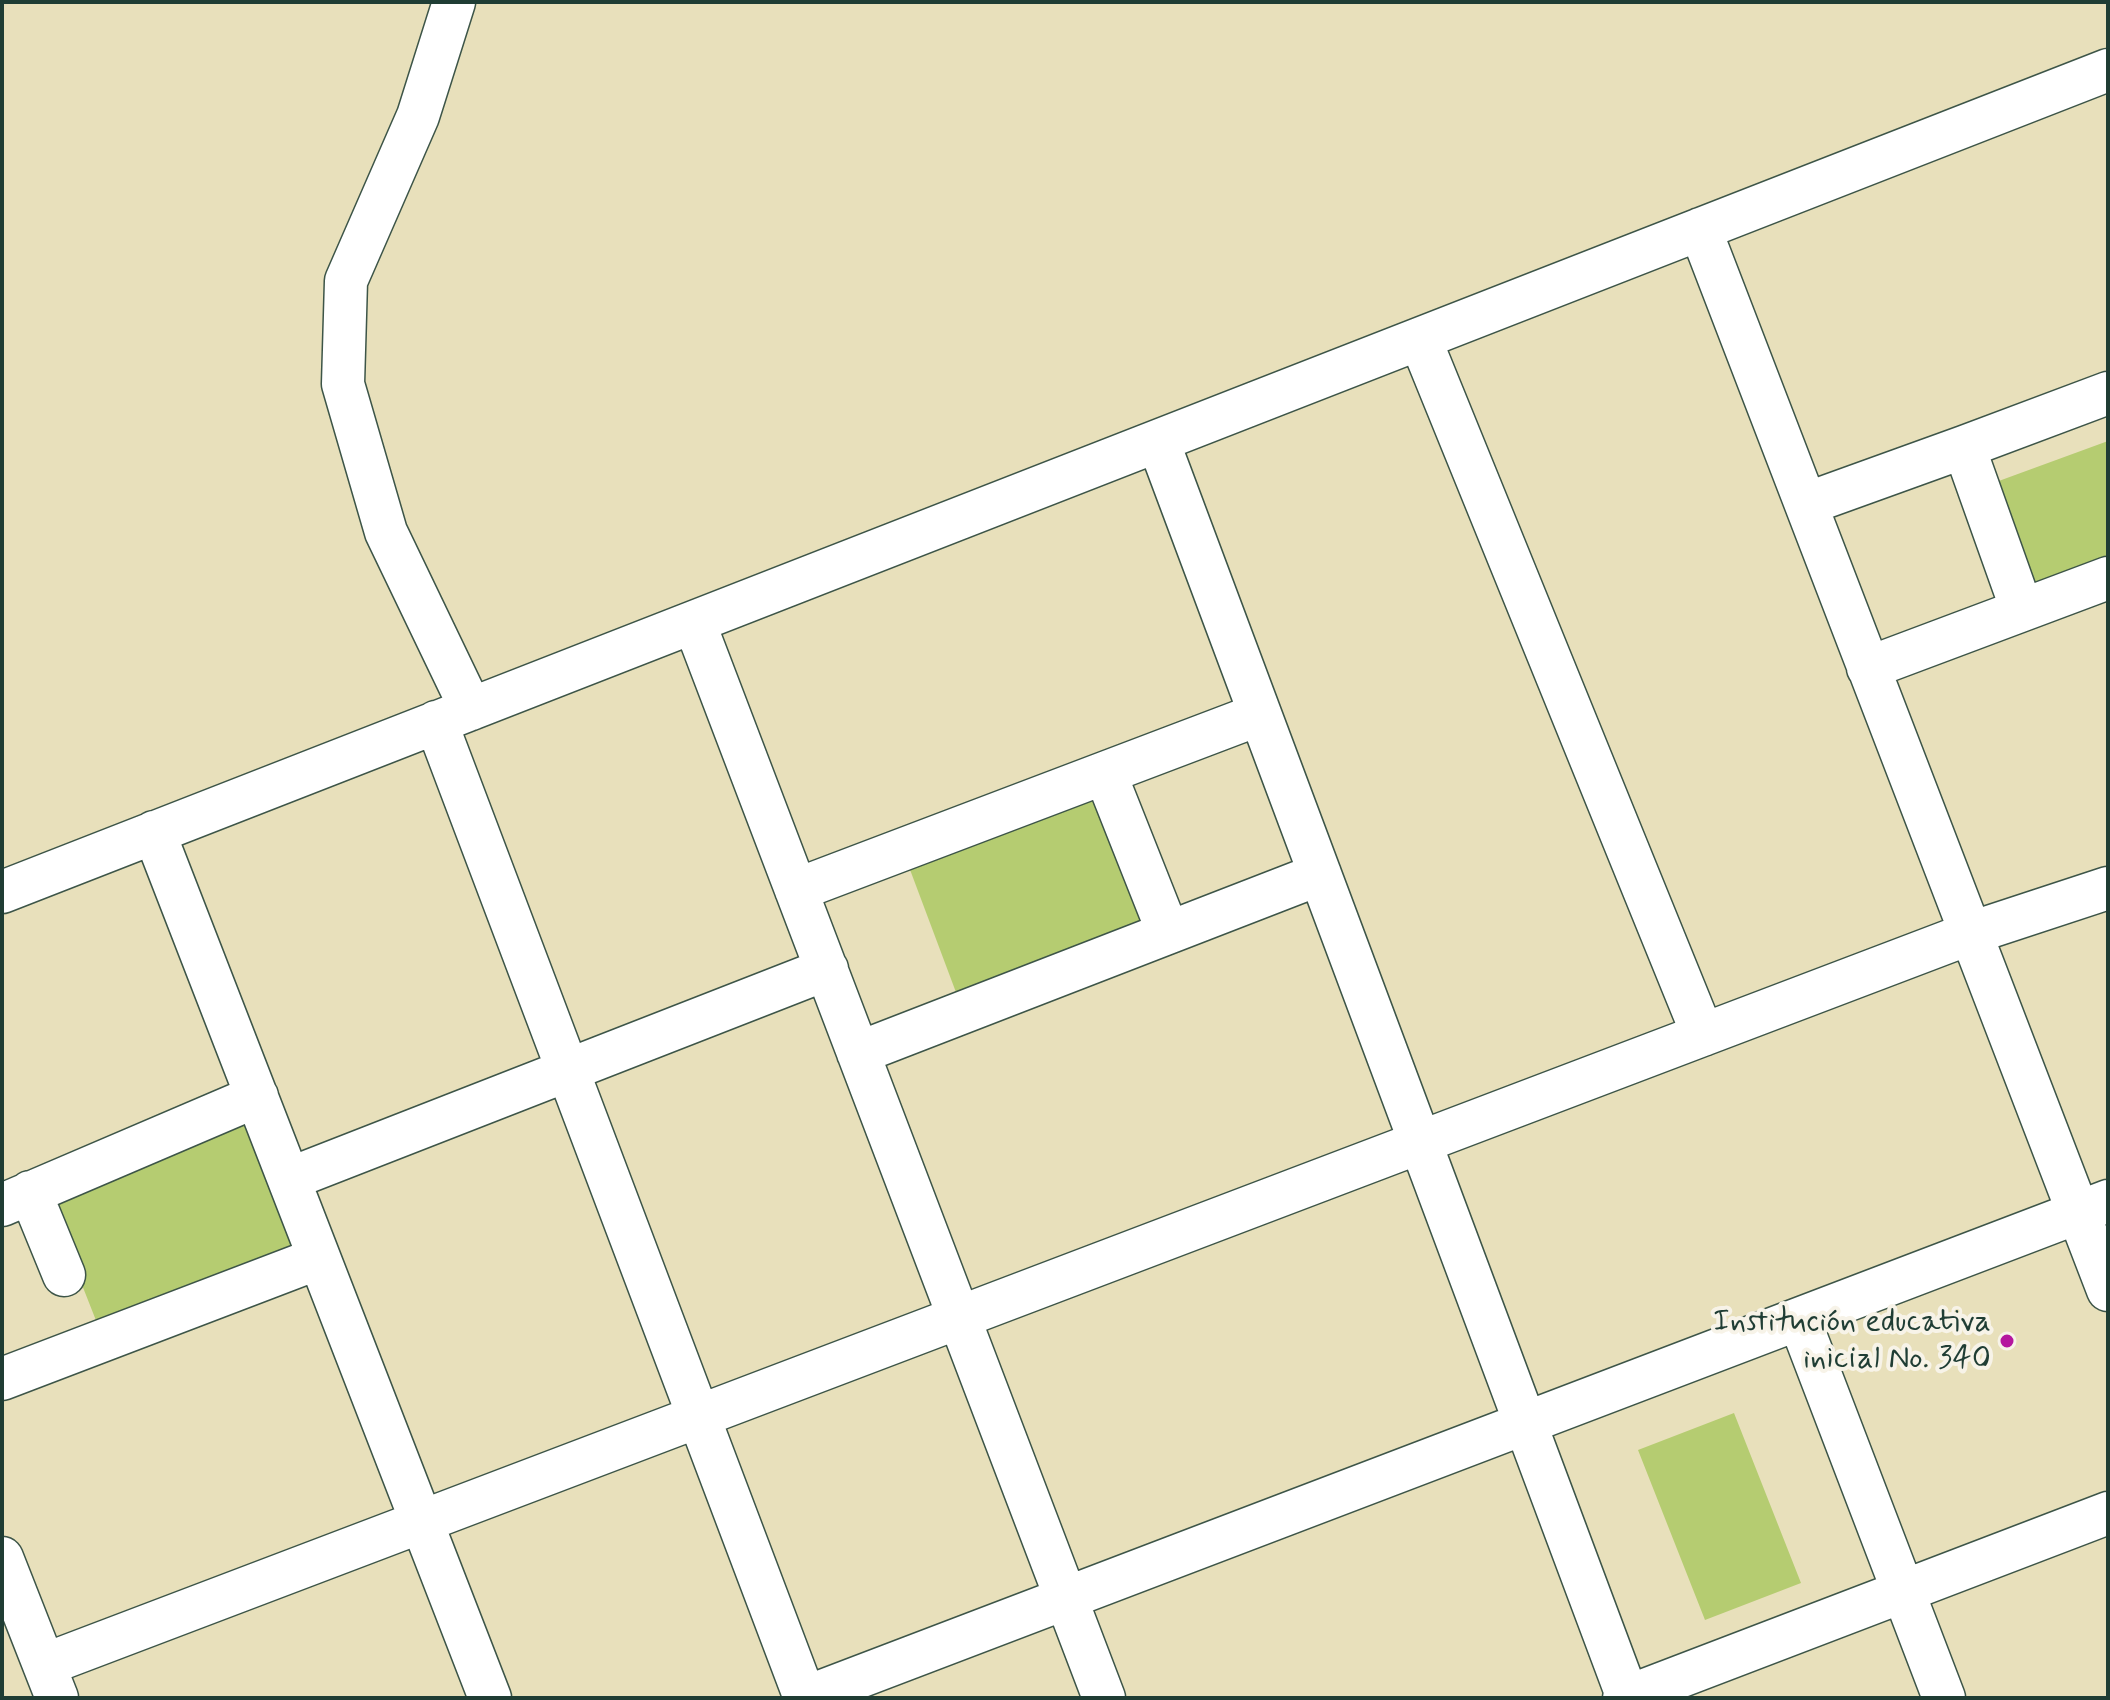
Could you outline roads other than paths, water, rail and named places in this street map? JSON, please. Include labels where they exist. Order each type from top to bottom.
[{"type":"street","points":[[454,2],[418,116],[346,281],[343,384],[386,532],[453,716],[568,1070],[805,1698],[2093,1207]]},
{"type":"street","points":[[2,892],[2108,70]]},
{"type":"street","points":[[1700,229],[1971,933],[2093,1207],[2108,1290]]},
{"type":"street","points":[[1420,339],[1703,1035]]},
{"type":"street","points":[[1806,504],[2108,393]]},
{"type":"street","points":[[1158,441],[1627,1698],[2108,1513]]},
{"type":"street","points":[[1964,447],[2022,610]]},
{"type":"street","points":[[1868,668],[2108,578]]},
{"type":"street","points":[[694,622],[1104,1698]]},
{"type":"street","points":[[796,890],[1260,714]]},
{"type":"street","points":[[1105,773],[1168,932]]},
{"type":"street","points":[[154,832],[490,1698]]},
{"type":"street","points":[[858,1053],[1320,874]]},
{"type":"street","points":[[2,1558],[50,1682],[422,1522],[1971,933],[2108,888]]},
{"type":"street","points":[[289,1179],[827,969]]},
{"type":"street","points":[[64,1275],[16,1198],[257,1096]]},
{"type":"street","points":[[2,1379],[319,1258]]},
{"type":"street","points":[[1799,1319],[1944,1698]]},
{"type":"place","name":"Institución educativa inicial No. 340","points":[[2007,1341]]}]
